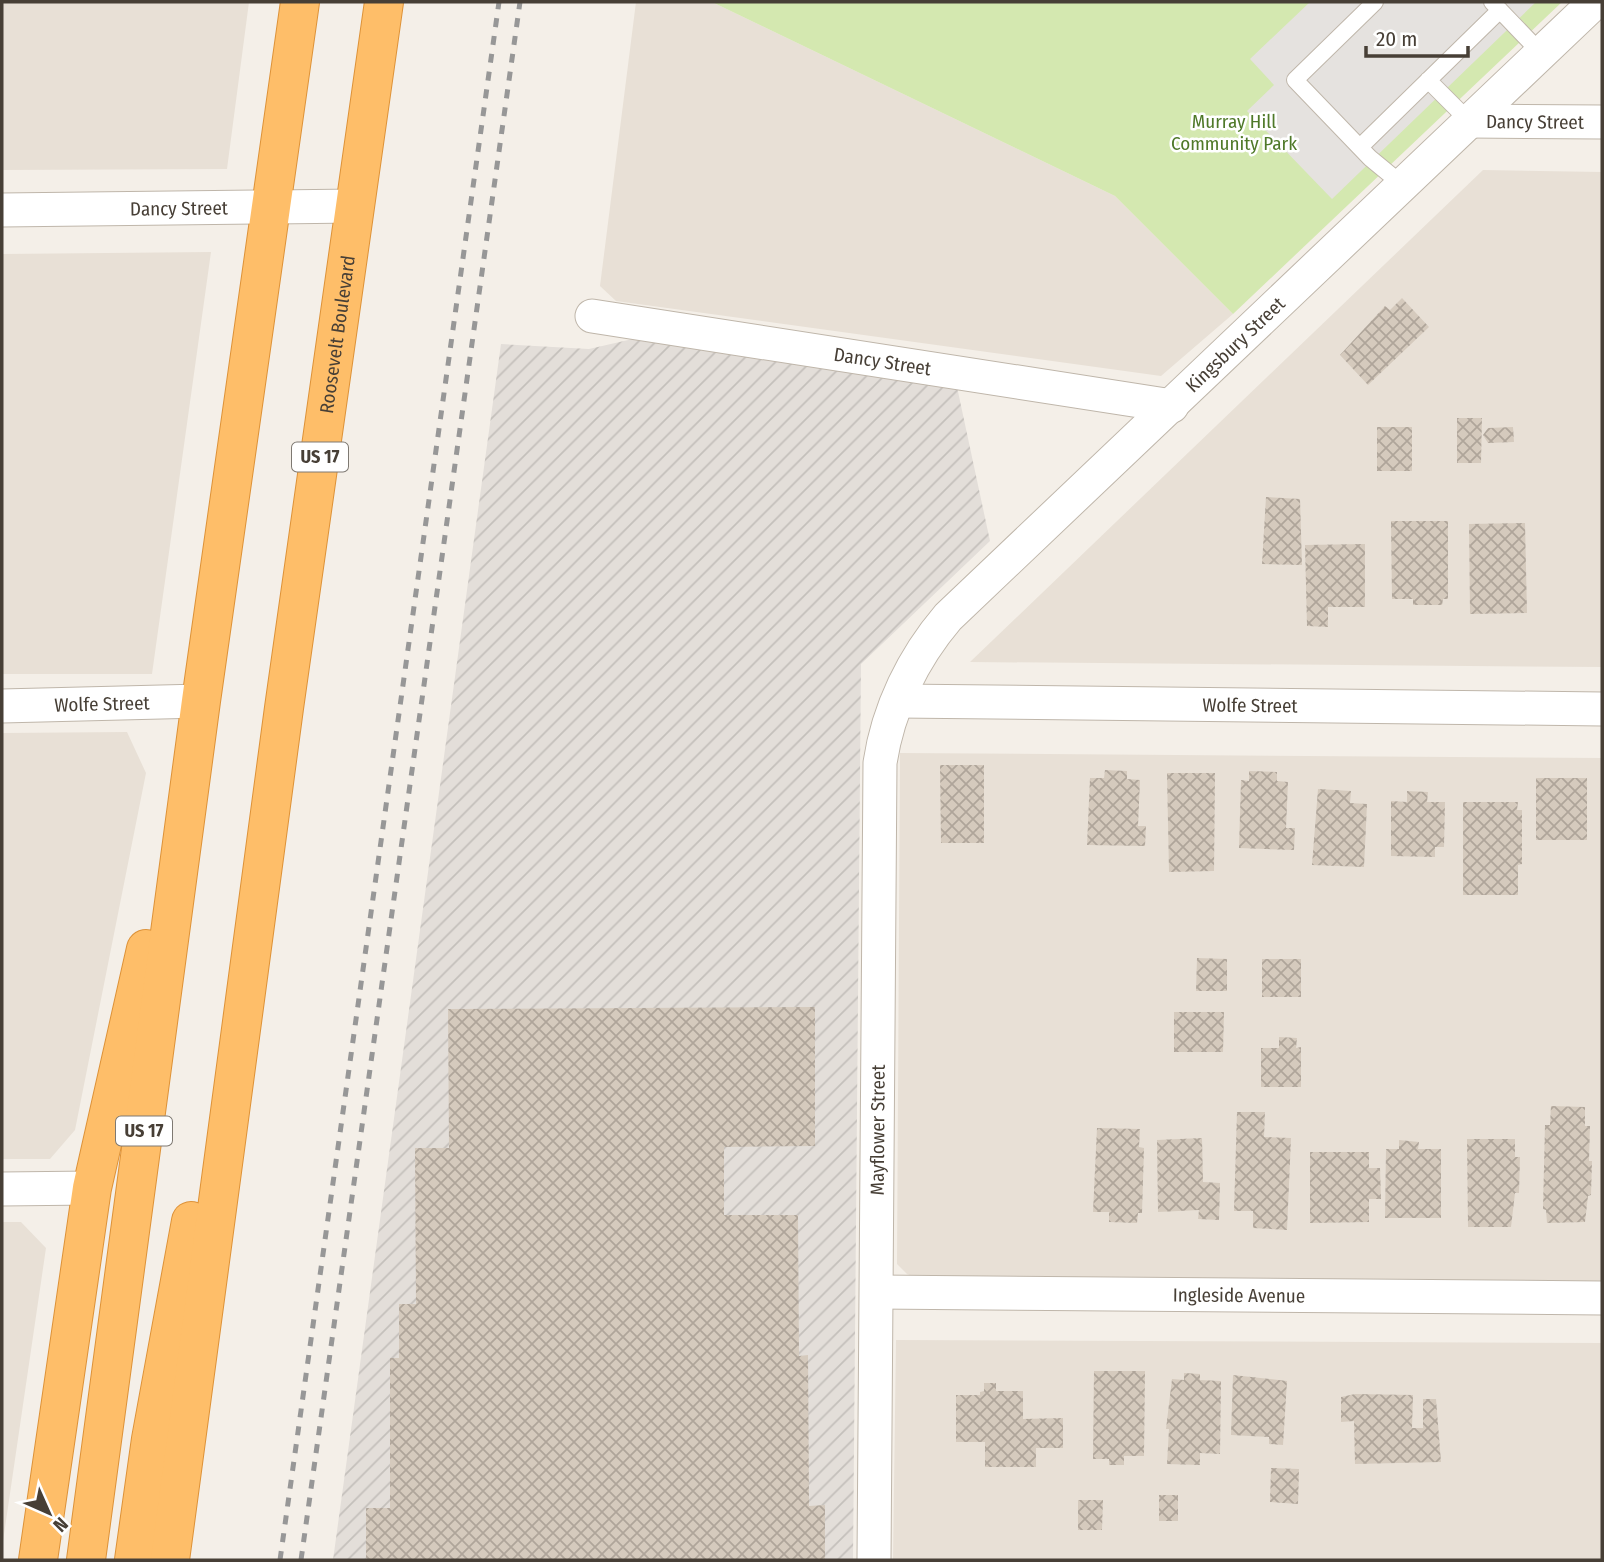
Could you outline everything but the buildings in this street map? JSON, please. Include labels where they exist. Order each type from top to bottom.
[{"type":"highway","name":"US 17","points":[[86,1560],[201,701],[300,2]]},
{"type":"highway","name":"Roosevelt Boulevard","points":[[284,708],[384,2]]},
{"type":"highway","points":[[38,1560],[92,1188],[201,701]]},
{"type":"highway","name":"US 17","points":[[134,1560],[151,1439],[284,708]]},
{"type":"highway","points":[[170,1560],[284,708]]},
{"type":"street","name":"Kingsbury Street","points":[[898,701],[911,667],[948,617],[1595,2]]},
{"type":"street","name":"Dancy Street","points":[[1469,121],[1602,122]]},
{"type":"street","name":"Dancy Street","points":[[2,209],[355,205]]},
{"type":"street","name":"Dancy Street","points":[[592,316],[1172,405]]},
{"type":"street","name":"Wolfe Street","points":[[2,706],[201,701]]},
{"type":"street","name":"Wolfe Street","points":[[898,701],[1602,709]]},
{"type":"street","name":"Mayflower Street","points":[[874,1560],[880,763],[898,701]]},
{"type":"street","points":[[2,1189],[92,1188]]},
{"type":"street","name":"Ingleside Avenue","points":[[877,1292],[1602,1298]]},
{"type":"lane","points":[[1375,2],[1295,80],[1360,147],[1404,186]]},
{"type":"lane","points":[[1360,147],[1429,80],[1496,6],[1541,53]]},
{"type":"lane","points":[[1429,80],[1469,121]]},
{"type":"shaded area","points":[[2,2],[249,2],[227,169],[2,170]]},
{"type":"shaded area","points":[[636,2],[712,2],[1115,196],[1233,314],[1161,376],[616,301],[600,286]]},
{"type":"shaded area","points":[[1310,2],[1536,2],[1332,199],[1247,111],[1274,85],[1250,59]]},
{"type":"shaded area","points":[[1483,170],[1602,172],[1602,667],[970,662]]},
{"type":"shaded area","points":[[211,252],[152,674],[2,674],[2,254]]},
{"type":"shaded area","points":[[637,338],[957,387],[990,541],[861,664],[853,1560],[333,1560],[501,344],[589,349]]},
{"type":"shaded area","points":[[127,732],[146,773],[75,1130],[50,1159],[2,1159],[2,733]]},
{"type":"shaded area","points":[[900,753],[1602,758],[1602,1282],[918,1279],[907,1274],[897,1264]]},
{"type":"shaded area","points":[[2,1222],[21,1222],[46,1248],[2,1548]]},
{"type":"shaded area","points":[[896,1340],[1602,1343],[1602,1560],[893,1560]]},
{"type":"green space","name":"Murray Hill Community Park","points":[[712,2],[1562,2],[1233,314],[1115,196]]},
{"type":"railway","points":[[280,1560],[499,2]]},
{"type":"railway","points":[[301,1560],[520,2]]}]
